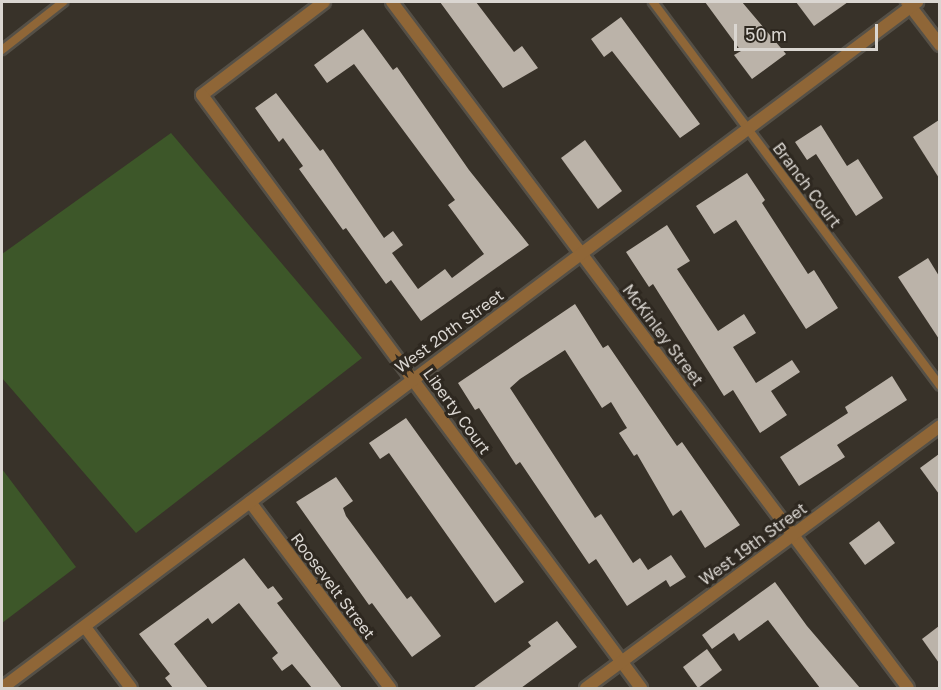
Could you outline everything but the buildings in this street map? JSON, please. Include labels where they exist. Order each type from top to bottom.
[{"type":"street","name":"Liberty Court","points":[[324,2],[202,95],[640,688]]},
{"type":"street","name":"McKinley Street","points":[[392,2],[908,688]]},
{"type":"street","name":"West 20th Street","points":[[3,688],[412,378],[582,254],[912,3]]},
{"type":"street","points":[[912,3],[939,45]]},
{"type":"street","name":"West 19th Street","points":[[586,688],[619,661],[939,426]]},
{"type":"street","name":"Roosevelt Street","points":[[250,502],[390,688]]},
{"type":"street","points":[[85,627],[131,688]]},
{"type":"lane","name":"Branch Court","points":[[653,2],[939,385]]},
{"type":"lane","points":[[2,50],[57,3]]},
{"type":"green space","points":[[171,133],[362,358],[136,533],[2,378],[2,254]]},
{"type":"green space","points":[[2,469],[76,567],[2,623]]}]
